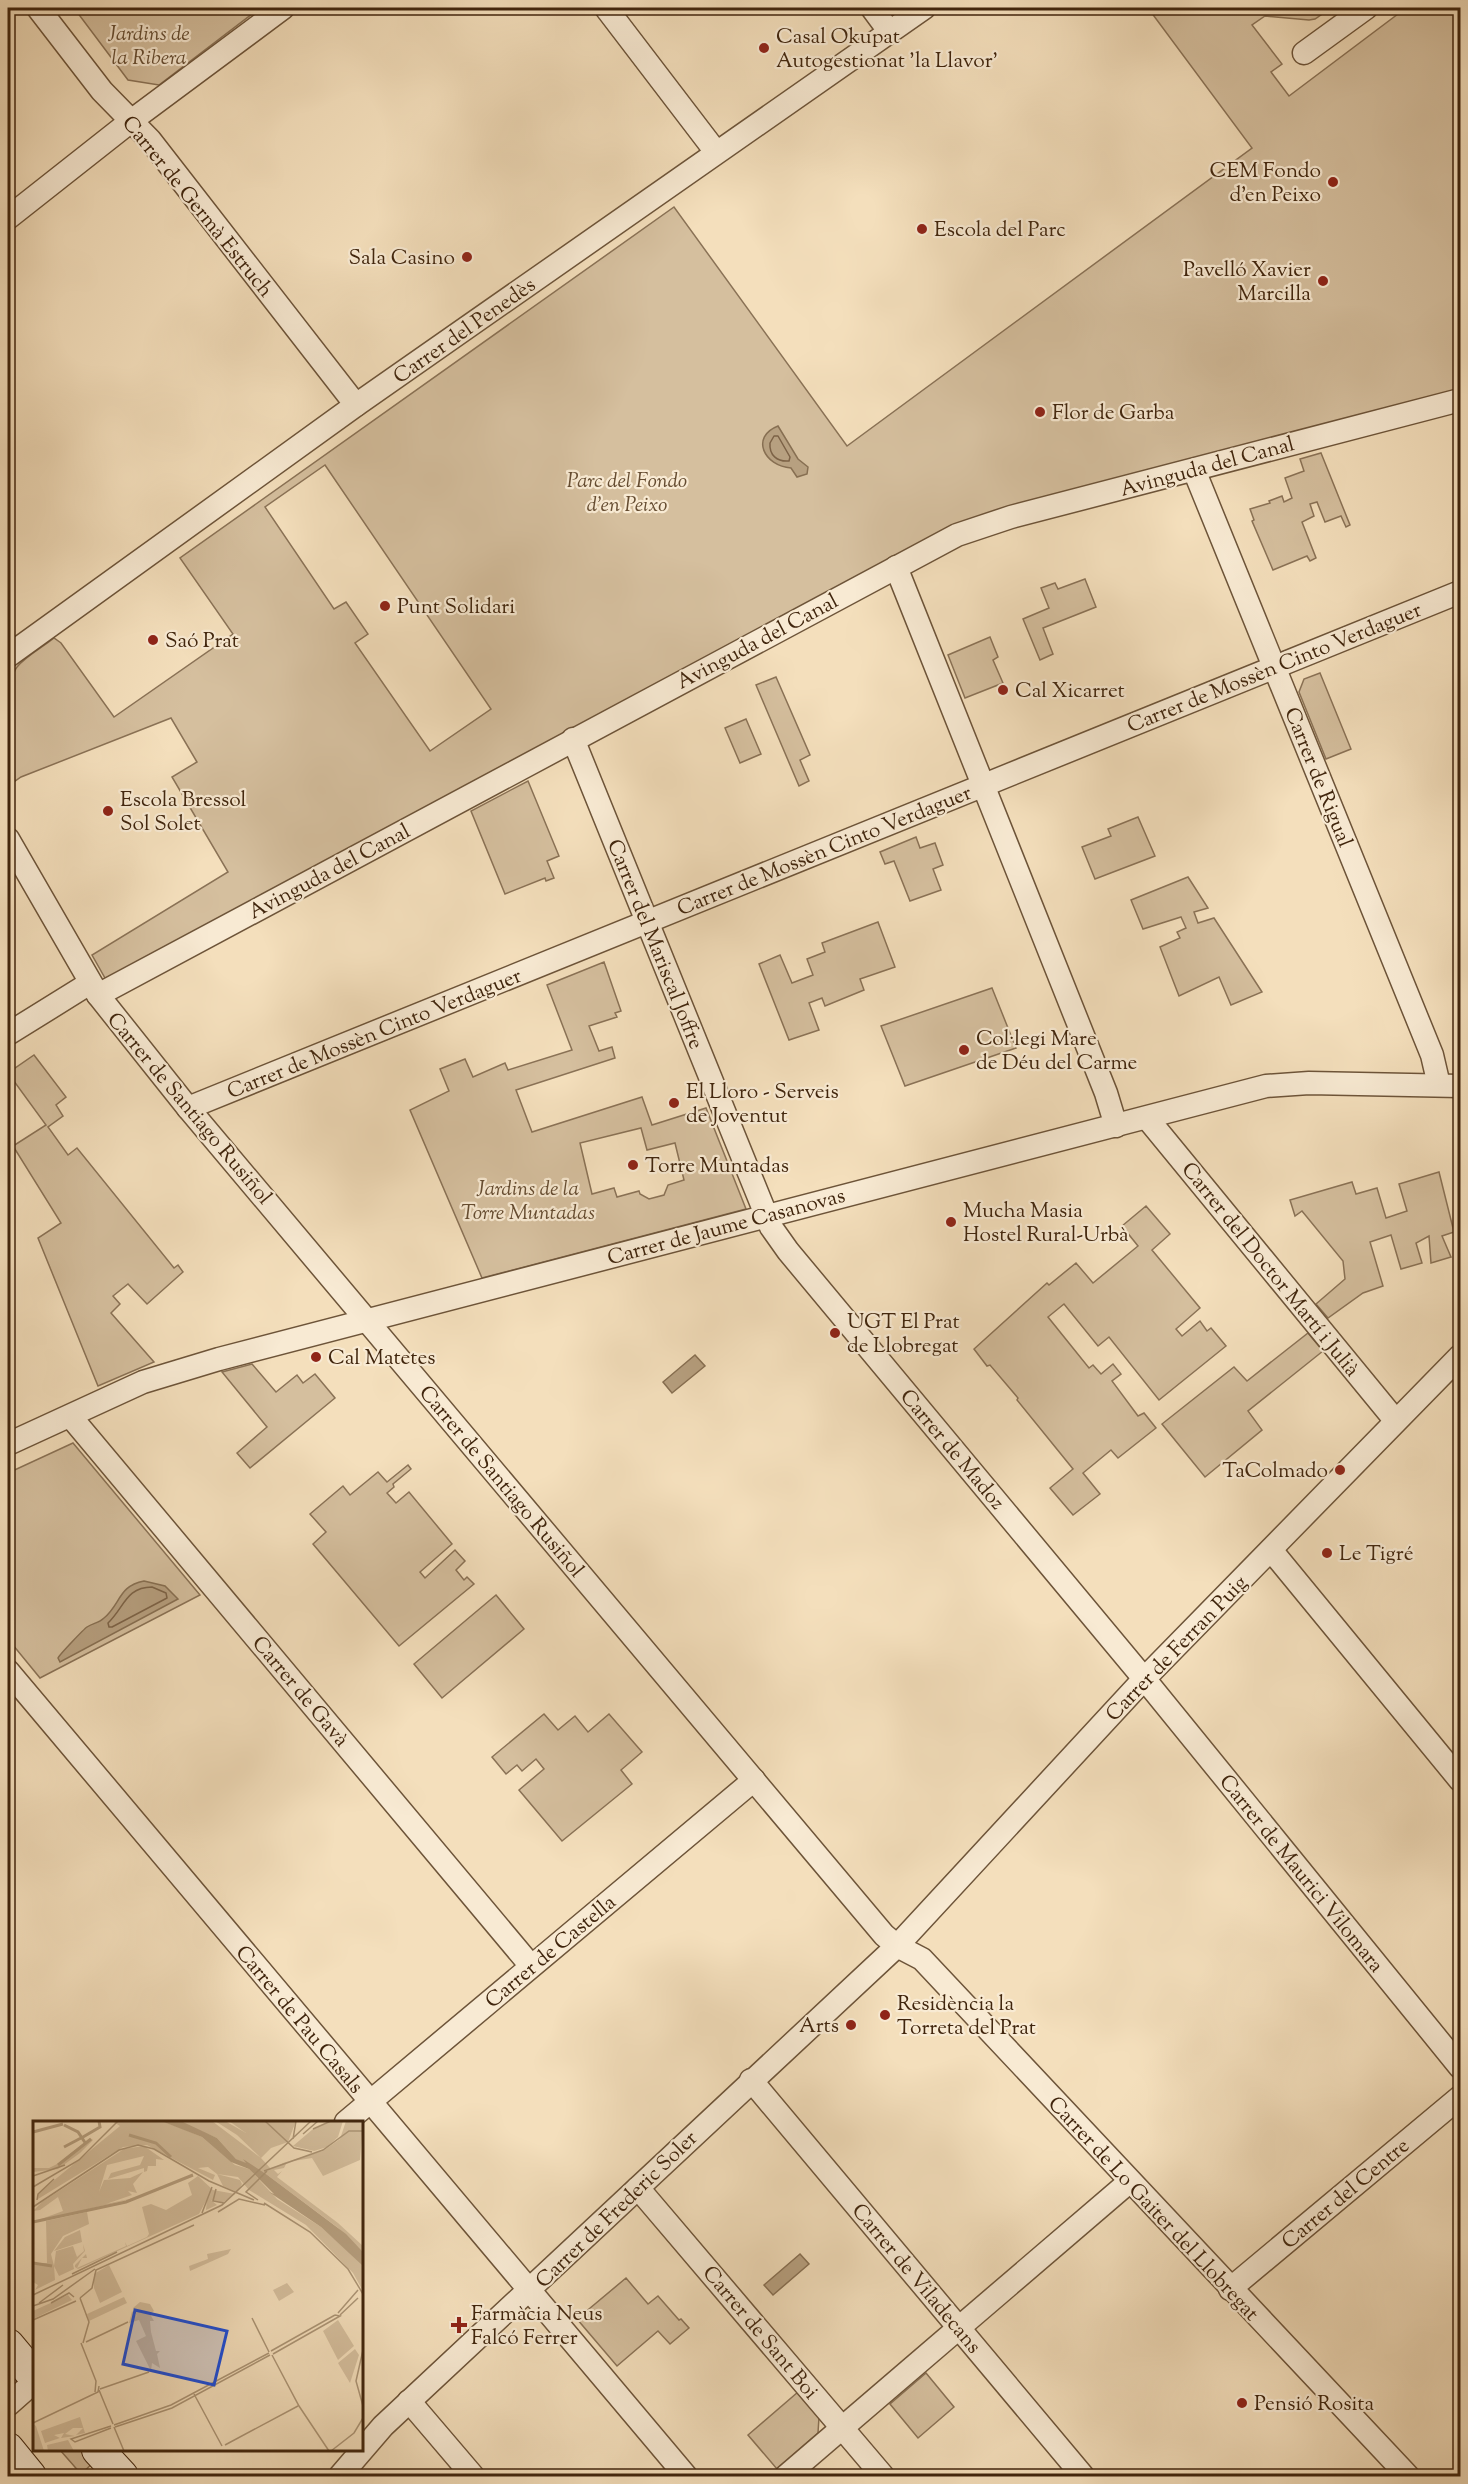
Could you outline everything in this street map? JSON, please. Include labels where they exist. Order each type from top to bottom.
[{"type":"street","name":"Carrer de Germà Estruch","points":[[38,8],[102,91],[154,146],[356,405]]},
{"type":"street","points":[[8,218],[131,121],[284,8]]},
{"type":"street","points":[[606,8],[716,152]]},
{"type":"street","points":[[872,8],[889,32]]},
{"type":"street","name":"Carrer del Penedès","points":[[8,656],[356,405],[924,8]]},
{"type":"street","points":[[1304,53],[1366,8]]},
{"type":"street","name":"Avinguda del Canal","points":[[8,1034],[573,739],[957,535],[1000,521],[1461,400]]},
{"type":"street","name":"Carrer de Rigual","points":[[1194,470],[1432,1055],[1450,1086]]},
{"type":"street","points":[[896,567],[1106,1092],[1116,1126]]},
{"type":"street","name":"Carrer de Mossèn Cinto Verdaguer","points":[[188,1108],[1461,592]]},
{"type":"street","name":"Carrer del Mariscal Joffre","points":[[573,739],[766,1216]]},
{"type":"street","name":"Carrer de Santiago Rusiñol","points":[[8,839],[94,989],[188,1108],[884,1935],[897,1946]]},
{"type":"street","name":"Carrer de Jaume Casanovas","points":[[8,1444],[143,1382],[219,1359],[1266,1086],[1287,1083],[1450,1086]]},
{"type":"street","name":"Carrer del Doctor Martí i Julià","points":[[1147,1118],[1395,1420]]},
{"type":"street","name":"Carrer de Madoz","points":[[766,1216],[788,1251],[1144,1679]]},
{"type":"street","name":"Carrer de Ferran Puig","points":[[897,1946],[1144,1679],[1395,1420],[1461,1356]]},
{"type":"street","name":"Carrer de Gavà","points":[[71,1417],[531,1966]]},
{"type":"street","points":[[1271,1550],[1461,1780]]},
{"type":"street","name":"Carrer de Pau Casals","points":[[8,1671],[686,2476]]},
{"type":"street","name":"Carrer de Maurici Vilomara","points":[[1144,1679],[1461,2067]]},
{"type":"street","name":"Carrer de Castella","points":[[347,2121],[754,1780]]},
{"type":"street","name":"Carrer de Frederic Soler","points":[[363,2449],[383,2426],[897,1946]]},
{"type":"street","name":"Carrer de Lo Gaiter del Llobregat","points":[[897,1946],[922,1959],[1129,2182],[1408,2476]]},
{"type":"street","name":"Carrer de Viladecans","points":[[751,2080],[1083,2476]]},
{"type":"street","name":"Carrer del Centre","points":[[1230,2289],[1461,2097]]},
{"type":"street","points":[[786,2476],[1129,2182]]},
{"type":"street","name":"Carrer de Sant Boi","points":[[638,2187],[883,2476]]},
{"type":"street","points":[[8,2344],[33,2375]]},
{"type":"street","points":[[8,2405],[33,2383]]},
{"type":"street","points":[[410,2401],[474,2476]]},
{"type":"street","points":[[8,2449],[30,2476]]},
{"type":"street","points":[[99,2451],[122,2476]]},
{"type":"street","name":"Carrer de Frederic Soler","points":[[340,2476],[362,2451]]},
{"type":"green space","name":"Jardins de la Ribera","points":[[74,8],[260,8],[159,85],[128,80]]},
{"type":"green space","name":"Parc del Fondo d'en Peixo","points":[[1148,8],[1331,8],[1315,19],[1265,16],[1252,25],[1282,64],[1271,72],[1289,96],[1406,8],[1460,8],[1460,409],[1006,525],[958,546],[117,995],[109,985],[92,955],[228,872],[172,777],[197,762],[171,718],[21,777],[8,786],[7,724],[10,690],[17,667],[30,655],[54,638],[61,643],[114,717],[233,634],[180,558],[674,207],[847,446],[1252,148]],"holes":[[[325,465],[491,709],[430,751],[355,643],[368,634],[346,602],[334,609],[265,507]]]},
{"type":"green space","points":[[1321,453],[1350,525],[1346,527],[1341,516],[1325,522],[1317,502],[1310,504],[1314,516],[1302,522],[1316,558],[1310,561],[1307,556],[1273,570],[1252,521],[1254,520],[1250,509],[1270,503],[1269,501],[1282,496],[1284,502],[1292,498],[1285,478],[1304,471],[1300,459]]},
{"type":"green space","points":[[1085,579],[1096,607],[1043,628],[1053,654],[1040,660],[1023,619],[1049,608],[1041,588],[1055,583],[1058,589]]},
{"type":"green space","points":[[990,637],[998,657],[993,660],[1003,683],[965,698],[948,655]]},
{"type":"green space","points":[[1320,673],[1351,749],[1326,759],[1299,692],[1304,679]]},
{"type":"green space","points":[[776,677],[810,755],[800,760],[809,781],[799,786],[756,685]]},
{"type":"green space","points":[[746,719],[761,754],[740,763],[725,728]]},
{"type":"green space","points":[[528,781],[559,856],[547,861],[554,878],[546,881],[545,878],[505,894],[471,811]]},
{"type":"green space","points":[[1138,817],[1155,856],[1095,879],[1082,847],[1111,836],[1108,829]]},
{"type":"green space","points":[[916,837],[920,848],[935,843],[943,865],[933,869],[941,890],[910,901],[894,861],[885,864],[880,852]]},
{"type":"green space","points":[[1188,877],[1208,908],[1194,912],[1198,923],[1214,918],[1262,992],[1231,1005],[1219,977],[1179,996],[1160,947],[1180,938],[1177,932],[1186,928],[1181,917],[1143,929],[1131,900]]},
{"type":"green space","points":[[878,922],[895,967],[860,979],[864,990],[825,1006],[822,998],[809,1003],[819,1030],[789,1040],[759,964],[780,955],[792,983],[813,975],[807,959],[825,952],[822,943]]},
{"type":"green space","name":"Jardins de la Torre Muntadas","points":[[604,962],[621,1011],[615,1013],[617,1017],[589,1026],[599,1051],[612,1047],[615,1058],[516,1090],[532,1132],[642,1097],[652,1125],[706,1108],[746,1209],[482,1278],[410,1110],[449,1091],[440,1069],[465,1059],[473,1077],[505,1063],[508,1070],[572,1050],[547,985]],"holes":[[[641,1128],[647,1150],[675,1143],[684,1180],[668,1185],[664,1195],[649,1199],[639,1191],[617,1197],[614,1188],[592,1194],[580,1143]]]},
{"type":"green space","points":[[992,988],[1016,1048],[905,1086],[881,1026]]},
{"type":"green space","points":[[34,1055],[66,1097],[56,1105],[63,1116],[48,1127],[68,1155],[77,1148],[174,1268],[178,1265],[183,1272],[147,1304],[128,1284],[113,1296],[120,1304],[111,1313],[154,1362],[98,1386],[38,1238],[61,1223],[13,1146],[46,1125],[8,1073]]},
{"type":"green space","points":[[1439,1172],[1454,1232],[1442,1236],[1451,1257],[1431,1263],[1429,1236],[1416,1243],[1422,1263],[1401,1269],[1391,1235],[1370,1242],[1383,1286],[1363,1293],[1328,1318],[1316,1304],[1345,1279],[1343,1261],[1302,1211],[1295,1216],[1290,1200],[1352,1182],[1356,1194],[1377,1188],[1386,1218],[1407,1211],[1399,1184]]},
{"type":"green space","points":[[1146,1206],[1170,1234],[1152,1250],[1200,1308],[1176,1329],[1182,1336],[1200,1321],[1207,1331],[1211,1328],[1226,1346],[1159,1400],[1109,1337],[1098,1346],[1064,1304],[1048,1317],[1089,1368],[1093,1365],[1101,1374],[1113,1364],[1121,1374],[1112,1381],[1138,1416],[1144,1413],[1156,1428],[1118,1458],[1111,1450],[1083,1473],[1100,1494],[1073,1515],[1050,1488],[1073,1469],[1017,1400],[1018,1398],[974,1349],[1047,1283],[1049,1285],[1076,1263],[1093,1283],[1138,1246],[1122,1226]]},
{"type":"green space","points":[[1308,1333],[1323,1351],[1248,1411],[1262,1430],[1205,1477],[1162,1424],[1234,1367],[1247,1381]]},
{"type":"green space","points":[[252,1364],[276,1392],[297,1375],[303,1383],[315,1374],[335,1398],[250,1468],[237,1453],[267,1427],[222,1372]]},
{"type":"green space","points":[[73,1443],[200,1595],[40,1678],[8,1639],[8,1473]]},
{"type":"green space","points":[[408,1465],[411,1469],[393,1484],[394,1487],[387,1493],[396,1503],[409,1492],[452,1544],[420,1572],[425,1578],[455,1550],[465,1561],[456,1570],[464,1580],[467,1577],[474,1584],[399,1646],[313,1544],[326,1532],[310,1514],[343,1486],[350,1495],[378,1472],[387,1482]]},
{"type":"green space","points":[[496,1595],[524,1629],[442,1698],[414,1664]]},
{"type":"green space","points":[[544,1714],[558,1730],[575,1716],[588,1732],[609,1714],[642,1752],[621,1770],[632,1784],[562,1841],[519,1790],[544,1769],[536,1759],[522,1771],[517,1765],[506,1774],[492,1757]]},
{"type":"green space","points":[[626,2278],[648,2304],[658,2296],[689,2328],[670,2344],[658,2331],[617,2366],[577,2319]]},
{"type":"green space","points":[[926,2373],[954,2407],[918,2438],[890,2404]]},
{"type":"green space","points":[[798,2392],[819,2417],[818,2433],[777,2469],[748,2435]]},
{"type":"green space","points":[[61,2451],[85,2451],[94,2462],[81,2474]]},
{"type":"water","points":[[778,426],[798,459],[808,467],[807,474],[797,477],[791,468],[782,466],[768,457],[764,450],[764,437]]},
{"type":"water","points":[[695,1355],[705,1366],[672,1393],[663,1382]]},
{"type":"water","points":[[144,1581],[165,1586],[178,1599],[60,1662],[58,1658],[85,1629],[110,1613],[124,1591]]},
{"type":"water","points":[[800,2254],[809,2264],[773,2295],[764,2285]]},
{"type":"place","name":"Casal Okupat Autogestionat 'la Llavor'","points":[[764,48]]},
{"type":"place","name":"CEM Fondo d'en Peixo","points":[[1333,182]]},
{"type":"place","name":"Escola del Parc","points":[[922,229]]},
{"type":"place","name":"Sala Casino","points":[[467,257]]},
{"type":"place","name":"Pavelló Xavier Marcilla","points":[[1323,281]]},
{"type":"place","name":"Flor de Garba","points":[[1040,412]]},
{"type":"place","name":"Punt Solidari","points":[[385,606]]},
{"type":"place","name":"Saó Prat","points":[[153,640]]},
{"type":"place","name":"Cal Xicarret","points":[[1003,690]]},
{"type":"place","name":"Escola Bressol Sol Solet","points":[[108,811]]},
{"type":"place","name":"Col·legi Mare de Déu del Carme","points":[[964,1050]]},
{"type":"place","name":"El Lloro - Serveis de Joventut","points":[[674,1103]]},
{"type":"place","name":"Torre Muntadas","points":[[633,1165]]},
{"type":"place","name":"Mucha Masia Hostel Rural-Urbà","points":[[951,1222]]},
{"type":"place","name":"UGT El Prat de Llobregat","points":[[835,1333]]},
{"type":"place","name":"Cal Matetes","points":[[316,1357]]},
{"type":"place","name":"TaColmado","points":[[1340,1470]]},
{"type":"place","name":"Le Tigré","points":[[1327,1553]]},
{"type":"place","name":"Residència la Torreta del Prat","points":[[885,2015]]},
{"type":"place","name":"Arts","points":[[851,2025]]},
{"type":"place","name":"Farmàcia Neus Falcó Ferrer","points":[[459,2325]]},
{"type":"place","name":"Pensió Rosita","points":[[1242,2403]]}]
